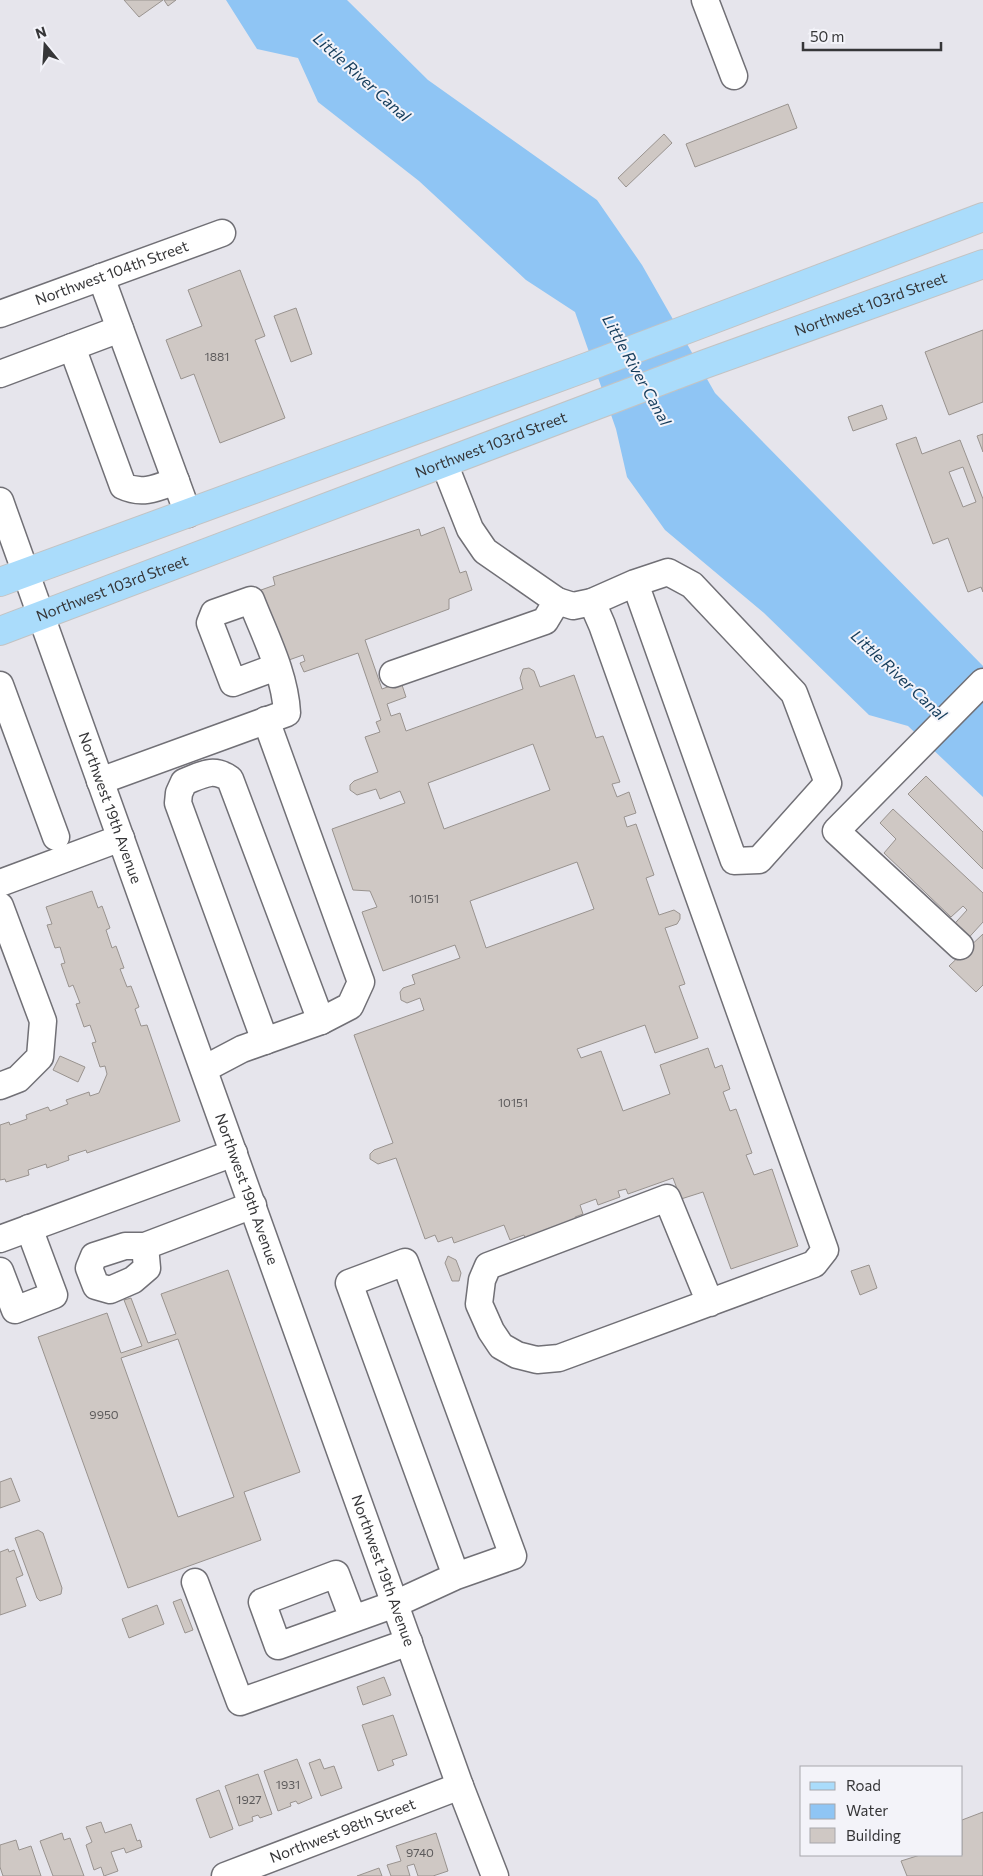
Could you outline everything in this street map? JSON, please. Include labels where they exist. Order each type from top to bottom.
[{"type":"main road","points":[[12,577],[587,367],[983,217]]},
{"type":"main road","name":"Northwest 103rd Street","points":[[0,631],[705,364],[983,264]]},
{"type":"street","points":[[705,0],[734,76]]},
{"type":"street","name":"Northwest 104th Street","points":[[0,314],[222,233]]},
{"type":"street","points":[[101,277],[188,514]]},
{"type":"street","points":[[0,374],[120,329]]},
{"type":"street","points":[[72,347],[123,486],[134,491],[153,490],[176,481]]},
{"type":"street","points":[[444,463],[470,529],[485,551],[557,601],[573,606],[592,602],[635,583],[668,572],[692,585],[794,693],[828,783],[759,860],[734,861],[635,583]]},
{"type":"street","name":"Northwest 19th Avenue","points":[[0,502],[12,577],[40,616],[460,1786],[495,1876]]},
{"type":"street","points":[[393,674],[545,621],[557,601]]},
{"type":"street","points":[[592,602],[706,912],[825,1250],[814,1264],[710,1303],[559,1358],[537,1360],[517,1355],[501,1346],[479,1304],[482,1280],[488,1266],[667,1198],[710,1303]]},
{"type":"street","points":[[100,781],[287,713],[286,691],[276,667]]},
{"type":"street","points":[[960,946],[836,831],[983,682]]},
{"type":"street","points":[[0,685],[56,837]]},
{"type":"street","points":[[204,1069],[242,1049],[321,1021],[350,1006],[361,982],[266,720]]},
{"type":"street","points":[[264,1041],[178,803],[179,793],[184,782],[210,772],[221,772],[230,779],[321,1021]]},
{"type":"street","points":[[0,883],[121,838]]},
{"type":"street","points":[[0,906],[43,1021],[40,1057],[18,1079],[0,1086]]},
{"type":"street","points":[[0,1239],[234,1153]]},
{"type":"street","points":[[145,1246],[253,1205]]},
{"type":"street","points":[[0,1271],[15,1310],[54,1296],[29,1228]]},
{"type":"street","points":[[353,1619],[395,1604],[456,1576],[514,1556],[405,1262],[349,1283],[456,1576]]},
{"type":"street","points":[[195,1582],[240,1702],[409,1642]]},
{"type":"street","name":"Northwest 98th Street","points":[[225,1876],[460,1786]]},
{"type":"water","name":"Little River Canal","points":[[226,0],[347,0],[428,80],[597,200],[642,265],[715,393],[983,666],[983,797],[908,726],[869,715],[764,613],[665,530],[627,477],[616,429],[575,312],[526,280],[419,181],[318,102],[298,58],[257,49]]},
{"type":"building","points":[[124,0],[163,0],[139,17]]},
{"type":"building","points":[[164,0],[176,0],[168,6]]},
{"type":"building","points":[[788,104],[797,128],[695,167],[686,144]]},
{"type":"building","points":[[664,134],[672,143],[626,187],[618,178]]},
{"type":"building","points":[[240,270],[265,336],[255,340],[285,418],[220,443],[194,374],[181,379],[166,340],[202,326],[188,290]]},
{"type":"building","points":[[296,308],[312,354],[291,362],[274,316]]},
{"type":"building","points":[[983,330],[983,402],[949,415],[925,352]]},
{"type":"building","points":[[882,405],[887,419],[853,431],[848,417]]},
{"type":"building","points":[[983,434],[983,452],[977,436]]},
{"type":"building","points":[[916,437],[922,454],[960,440],[983,499],[983,592],[981,587],[968,592],[948,538],[933,544],[896,444]],"holes":[[[963,467],[976,502],[963,507],[949,472]]]},
{"type":"building","points":[[444,527],[460,573],[466,571],[472,590],[449,599],[449,609],[365,640],[382,689],[401,682],[406,697],[387,704],[391,716],[400,713],[406,731],[523,689],[520,678],[523,669],[529,668],[534,671],[540,687],[574,675],[596,738],[603,736],[620,782],[612,784],[617,797],[629,792],[636,813],[624,817],[627,827],[636,824],[654,875],[646,878],[659,915],[674,910],[680,914],[677,924],[665,928],[685,984],[679,986],[698,1038],[655,1053],[645,1025],[577,1049],[581,1058],[601,1051],[623,1111],[670,1094],[660,1065],[708,1048],[715,1068],[722,1065],[730,1089],[723,1092],[730,1111],[736,1109],[752,1153],[746,1155],[754,1175],[772,1169],[798,1246],[731,1269],[703,1192],[681,1199],[673,1178],[628,1194],[626,1189],[618,1191],[620,1197],[598,1205],[596,1199],[580,1205],[583,1214],[575,1217],[577,1223],[526,1241],[524,1235],[510,1240],[504,1225],[454,1243],[452,1237],[438,1242],[435,1235],[425,1239],[396,1158],[378,1164],[370,1159],[370,1154],[374,1150],[393,1143],[354,1035],[424,1010],[420,998],[407,1003],[401,1000],[400,992],[403,988],[415,984],[412,975],[460,958],[455,945],[383,971],[362,912],[377,907],[370,891],[353,890],[332,829],[405,803],[400,791],[380,799],[376,789],[357,795],[350,790],[350,785],[354,781],[378,772],[365,737],[380,732],[376,722],[381,720],[358,653],[304,672],[300,663],[305,661],[303,655],[286,661],[261,590],[275,585],[273,577],[419,529],[421,536]],"holes":[[[533,744],[550,790],[444,829],[428,783]],[[577,862],[594,909],[486,948],[470,901]]]},
{"type":"building","points":[[926,776],[983,832],[983,869],[908,794]]},
{"type":"building","points":[[893,809],[983,893],[983,922],[963,944],[948,931],[967,910],[963,906],[951,917],[884,853],[896,839],[880,823]]},
{"type":"building","points":[[92,891],[98,908],[102,906],[110,928],[106,930],[112,948],[116,946],[124,968],[120,969],[127,987],[131,986],[139,1007],[135,1009],[141,1026],[147,1025],[180,1121],[87,1153],[86,1150],[68,1156],[69,1160],[47,1168],[46,1164],[28,1170],[29,1175],[6,1182],[5,1179],[0,1180],[0,1125],[9,1122],[10,1125],[27,1119],[26,1115],[48,1107],[50,1111],[68,1104],[66,1100],[89,1092],[90,1096],[99,1093],[107,1074],[105,1066],[100,1067],[92,1043],[96,1042],[90,1025],[84,1027],[76,1004],[80,1003],[73,985],[69,987],[61,964],[65,963],[60,947],[55,948],[47,925],[52,924],[46,907]]},
{"type":"building","points":[[983,934],[983,985],[976,992],[949,966]]},
{"type":"building","points":[[60,1056],[85,1067],[78,1082],[53,1070]]},
{"type":"building","points":[[448,1256],[456,1260],[461,1273],[459,1281],[452,1281],[445,1263]]},
{"type":"building","points":[[869,1265],[877,1288],[860,1295],[851,1271]]},
{"type":"building","points":[[228,1270],[300,1472],[244,1492],[261,1540],[128,1588],[38,1337],[107,1313],[121,1353],[142,1346],[124,1300],[131,1298],[148,1343],[176,1334],[161,1294]],"holes":[[[178,1339],[234,1497],[178,1517],[121,1358]]]},
{"type":"building","points":[[11,1478],[20,1501],[0,1508],[0,1482]]},
{"type":"building","points":[[38,1530],[43,1533],[62,1588],[61,1594],[40,1601],[37,1598],[15,1538]]},
{"type":"building","points":[[8,1549],[9,1552],[14,1550],[23,1575],[16,1578],[26,1606],[0,1615],[0,1552]]},
{"type":"building","points":[[181,1599],[193,1630],[185,1633],[173,1602]]},
{"type":"building","points":[[157,1605],[164,1624],[129,1638],[122,1619]]},
{"type":"building","points":[[384,1677],[391,1695],[363,1705],[357,1687]]},
{"type":"building","points":[[393,1715],[407,1755],[392,1760],[394,1765],[378,1771],[362,1725]]},
{"type":"building","points":[[297,1759],[312,1798],[298,1804],[296,1801],[290,1803],[291,1806],[278,1811],[264,1771]]},
{"type":"building","points":[[320,1759],[324,1769],[334,1766],[342,1788],[321,1796],[309,1763]]},
{"type":"building","points":[[258,1774],[272,1814],[260,1818],[258,1815],[252,1817],[253,1821],[239,1826],[225,1786]]},
{"type":"building","points":[[219,1790],[233,1829],[210,1838],[196,1799]]},
{"type":"building","points":[[983,1812],[983,1876],[907,1876],[901,1861],[917,1856],[963,1856],[963,1820]]},
{"type":"building","points":[[101,1822],[105,1833],[131,1824],[137,1841],[140,1840],[142,1847],[126,1853],[124,1848],[111,1852],[118,1871],[104,1876],[101,1867],[94,1870],[86,1845],[92,1842],[86,1827]]},
{"type":"building","points":[[62,1833],[64,1840],[70,1838],[84,1876],[53,1876],[40,1841]]},
{"type":"building","points":[[436,1833],[448,1871],[433,1876],[418,1876],[414,1864],[407,1866],[410,1876],[391,1876],[387,1865],[401,1861],[396,1846]]},
{"type":"building","points":[[16,1840],[19,1850],[31,1846],[41,1876],[3,1876],[0,1867],[0,1845]]},
{"type":"building","points":[[379,1868],[382,1876],[357,1876]]}]
